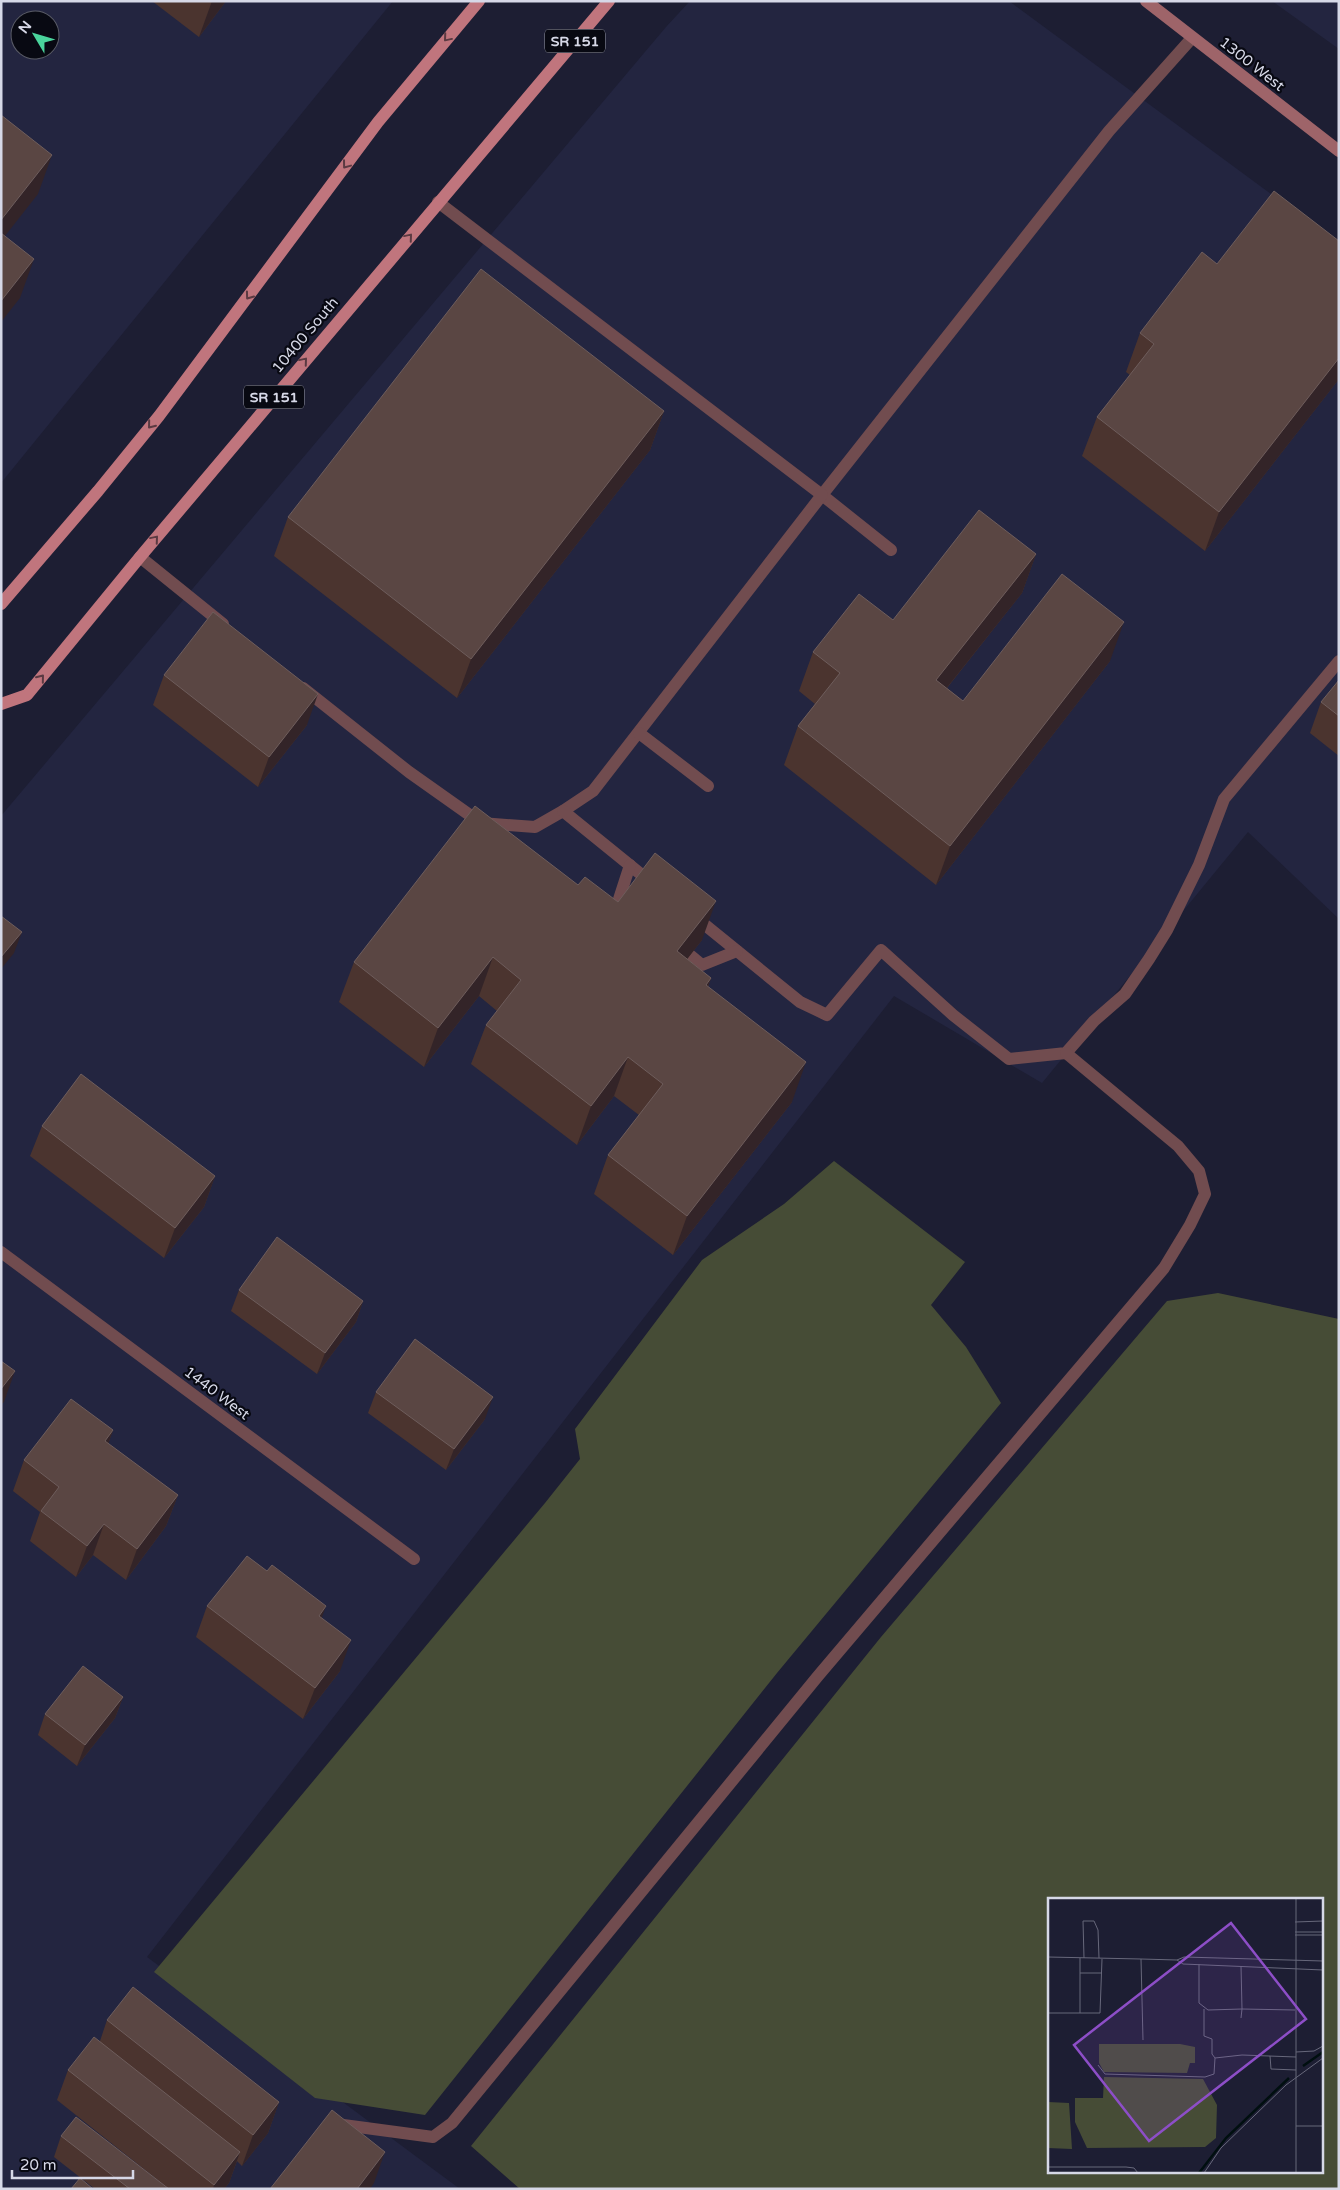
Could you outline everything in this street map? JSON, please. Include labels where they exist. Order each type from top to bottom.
[{"type":"main road","points":[[1,604],[98,491],[159,416],[378,122],[479,1]]},
{"type":"main road","name":"10400 South","points":[[1,704],[27,694],[438,202],[609,1]]},
{"type":"street","name":"1300 West","points":[[1146,1],[1339,151]]},
{"type":"street","points":[[294,681],[409,772],[481,823],[535,827],[563,811],[593,790],[822,495],[1109,131],[1192,38]]},
{"type":"street","points":[[438,202],[822,495],[891,550]]},
{"type":"street","points":[[140,557],[233,632]]},
{"type":"street","points":[[683,908],[800,1002],[827,1015],[881,950],[953,1015],[1010,1059],[1066,1053],[1094,1021],[1124,994],[1150,959],[1167,930],[1199,865],[1224,799],[1339,661]]},
{"type":"street","points":[[639,733],[708,786]]},
{"type":"street","points":[[563,811],[660,890]]},
{"type":"street","points":[[630,865],[619,899],[630,907]]},
{"type":"street","points":[[690,955],[702,965],[737,952]]},
{"type":"street","points":[[329,2123],[433,2137],[452,2123],[818,1676],[1164,1268],[1190,1225],[1205,1194],[1199,1171],[1178,1146],[1066,1053]]},
{"type":"street","name":"1440 West","points":[[1,1252],[414,1559]]},
{"type":"shaded area","points":[[1,1],[393,1],[1,483]]},
{"type":"shaded area","points":[[690,1],[1009,1],[1339,244],[1339,919],[1248,832],[1042,1083],[894,996],[147,1957],[460,2189],[1,2189],[1,816],[666,27]]},
{"type":"shaded area","points":[[1272,1],[1339,1],[1339,49]]},
{"type":"green space","points":[[834,1161],[965,1262],[931,1305],[966,1347],[1001,1403],[777,1673],[425,2115],[315,2098],[154,1972],[580,1459],[575,1429],[702,1260],[784,1204]]},
{"type":"green space","points":[[1218,1293],[1339,1319],[1339,2189],[520,2189],[471,2146],[881,1637],[1167,1301]]},
{"type":"building","points":[[1,115],[52,155],[1,220]]},
{"type":"building","points":[[1274,191],[1339,241],[1339,358],[1219,512],[1097,417],[1154,344],[1140,333],[1202,252],[1217,264]]},
{"type":"building","points":[[1,233],[34,259],[1,301]]},
{"type":"building","points":[[481,269],[664,411],[471,659],[288,517]]},
{"type":"building","points":[[979,510],[1036,554],[936,680],[963,701],[1062,574],[1124,622],[950,846],[798,726],[840,673],[813,652],[859,594],[893,620]]},
{"type":"building","points":[[213,612],[318,694],[269,757],[164,675]]},
{"type":"building","points":[[1339,680],[1339,716],[1321,702]]},
{"type":"building","points":[[475,806],[578,885],[585,877],[618,902],[655,853],[716,901],[677,951],[711,978],[706,985],[806,1062],[687,1216],[608,1155],[663,1084],[628,1057],[591,1106],[486,1025],[521,980],[493,957],[438,1028],[354,962]]},
{"type":"building","points":[[1,916],[22,932],[1,957]]},
{"type":"building","points":[[81,1074],[215,1176],[175,1228],[42,1126]]},
{"type":"building","points":[[277,1237],[363,1301],[325,1353],[239,1290]]},
{"type":"building","points":[[415,1339],[493,1397],[454,1449],[376,1392]]},
{"type":"building","points":[[1,1361],[15,1371],[1,1389]]},
{"type":"building","points":[[71,1399],[113,1430],[105,1441],[178,1495],[137,1549],[104,1524],[87,1546],[41,1511],[59,1487],[24,1460]]},
{"type":"building","points":[[247,1556],[267,1571],[272,1565],[326,1606],[319,1616],[351,1640],[315,1688],[207,1606]]},
{"type":"building","points":[[83,1666],[123,1697],[85,1745],[45,1714]]},
{"type":"building","points":[[133,1987],[279,2102],[253,2135],[107,2020]]},
{"type":"building","points":[[94,2037],[240,2152],[214,2185],[68,2070]]},
{"type":"building","points":[[332,2110],[385,2152],[357,2189],[270,2189]]},
{"type":"building","points":[[76,2117],[169,2189],[130,2189],[61,2136]]},
{"type":"building","points":[[80,2178],[93,2189],[71,2189]]}]
